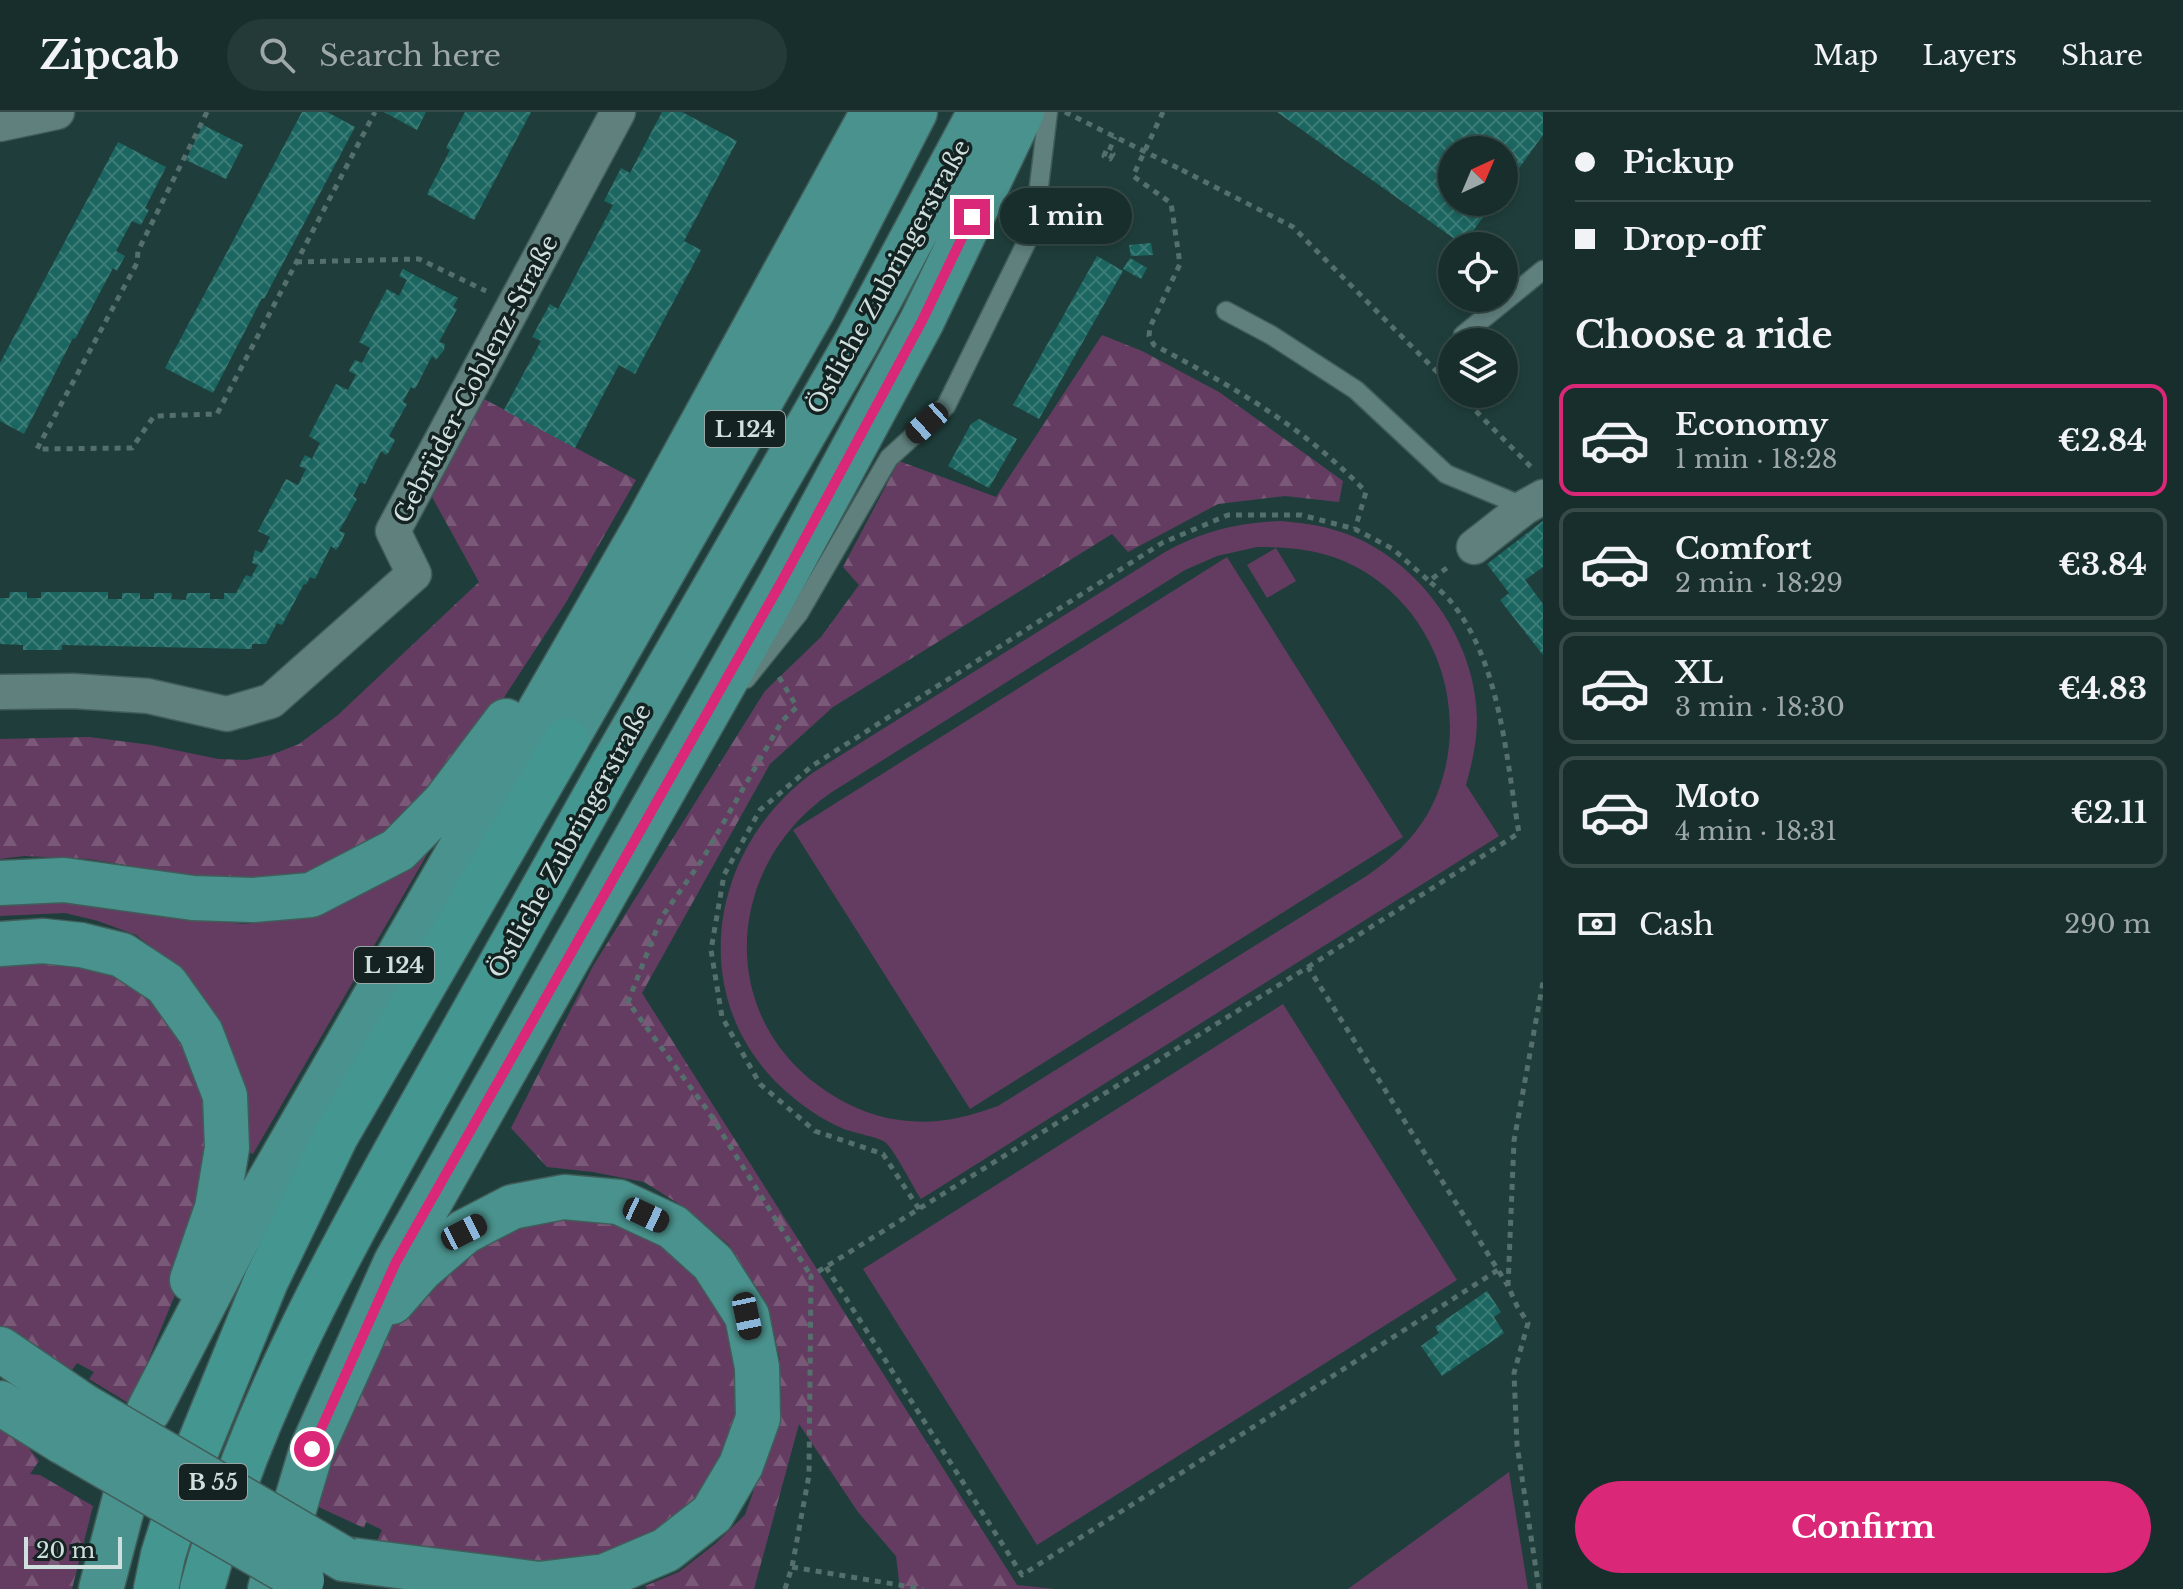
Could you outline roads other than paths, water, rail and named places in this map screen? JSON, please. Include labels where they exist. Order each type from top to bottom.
[{"type":"highway","name":"L 124","points":[[101,1589],[149,1410],[252,1211],[647,524],[873,112]]},
{"type":"highway","name":"L 124","points":[[156,1589],[163,1555],[194,1457],[279,1255],[336,1136],[814,308],[915,112]]},
{"type":"highway","name":"Östliche Zubringerstraße","points":[[202,1589],[236,1479],[309,1311],[613,764],[856,343],[980,112]]},
{"type":"highway","points":[[270,1589],[312,1449],[396,1262],[783,579],[922,321],[1022,112]]},
{"type":"highway","points":[[0,883],[64,880],[193,898],[253,900],[311,895],[362,871],[398,850],[444,803],[647,524]]},
{"type":"highway","points":[[0,944],[43,941],[81,945],[122,955],[166,984],[201,1033],[225,1096],[227,1148],[217,1208],[149,1410]]},
{"type":"highway","points":[[335,1574],[539,1584],[605,1576],[666,1550],[712,1514],[741,1465],[758,1418],[757,1367],[747,1316],[713,1263],[673,1227],[619,1202],[564,1197],[512,1207],[464,1232],[421,1269],[381,1315],[355,1352]]},
{"type":"highway","name":"B 55","points":[[0,1349],[73,1424],[302,1580],[335,1574],[409,1589]]},
{"type":"highway","name":"B 55","points":[[0,1403],[73,1424]]},
{"type":"street","points":[[0,124],[57,112]]},
{"type":"street","name":"Gebrüder-Coblenz-Straße","points":[[0,692],[73,691],[148,696],[227,714],[271,701],[414,574],[393,531],[618,112]]},
{"type":"street","points":[[1474,547],[1535,492]]},
{"type":"lane","points":[[687,746],[766,656],[799,613],[889,458],[946,406],[1034,227],[1048,112]]},
{"type":"lane","points":[[1472,328],[1543,270]]},
{"type":"lane","points":[[1226,311],[1271,335],[1356,390],[1446,474],[1535,492]]}]
